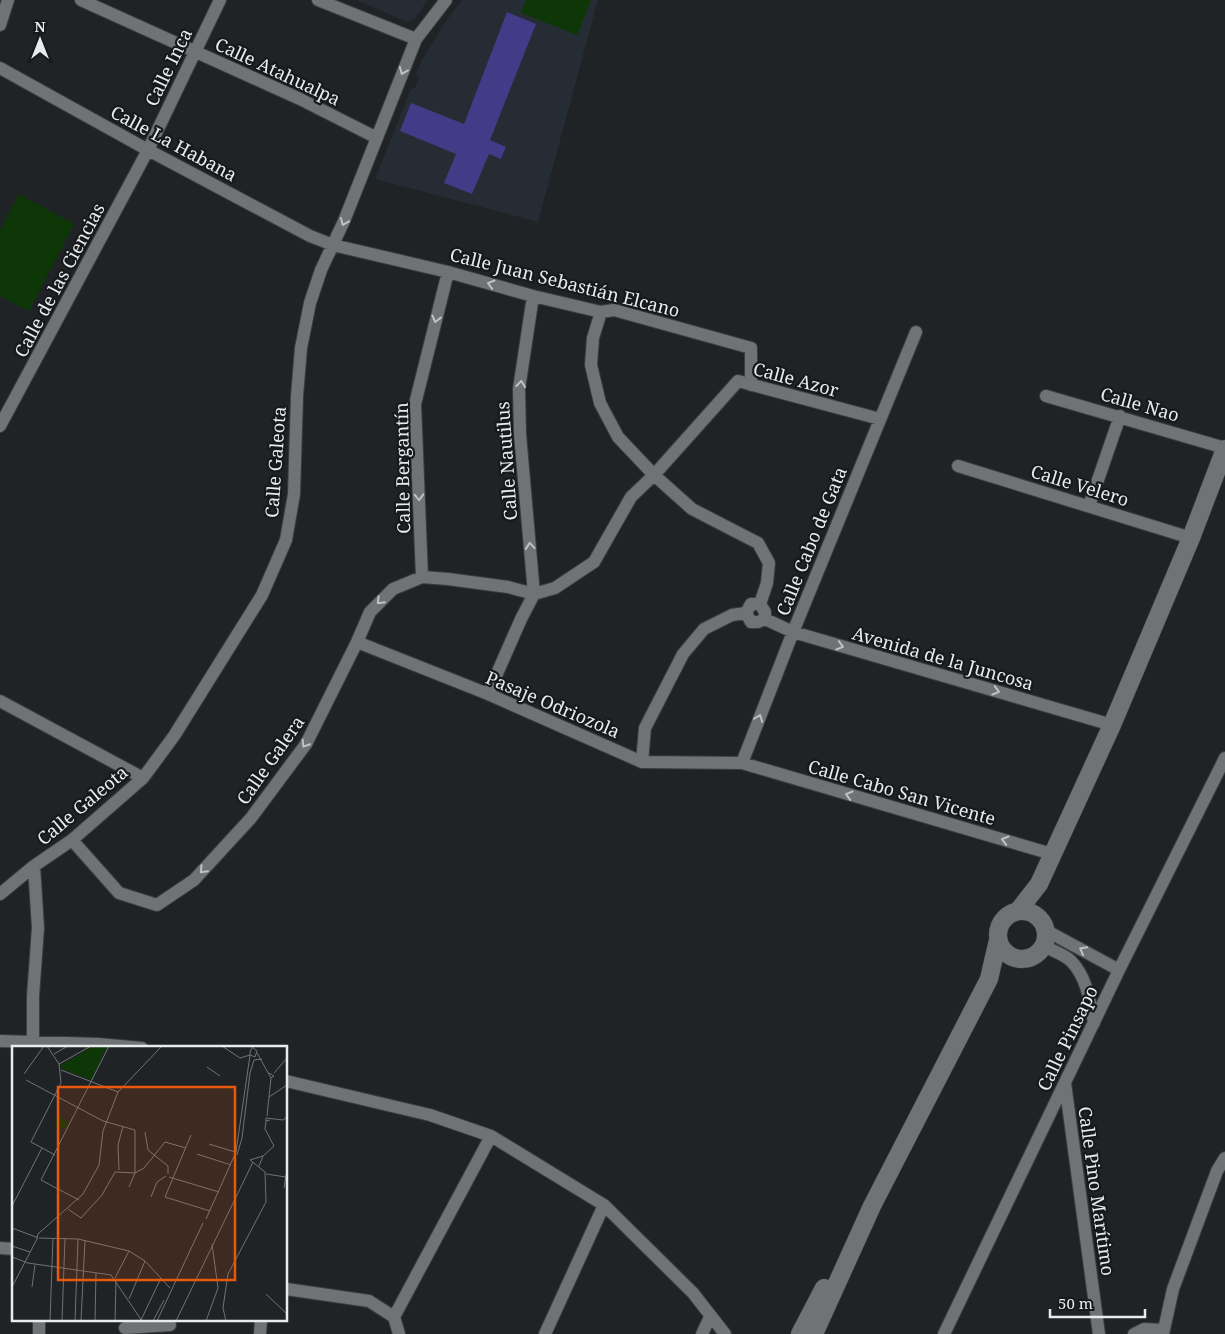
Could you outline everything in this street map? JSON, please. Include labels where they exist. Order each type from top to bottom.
[{"type":"street","points":[[0,25],[8,0]]},
{"type":"street","name":"Calle Atahualpa","points":[[81,0],[300,99],[377,138]]},
{"type":"street","name":"Calle Inca","points":[[148,150],[220,0]]},
{"type":"street","points":[[318,0],[416,39]]},
{"type":"street","name":"Calle Galeota","points":[[0,894],[34,866],[72,840],[143,778],[174,736],[262,594],[286,540],[294,494],[297,396],[301,348],[310,303],[321,270],[333,245],[416,39],[446,0]]},
{"type":"street","name":"Calle La Habana","points":[[0,68],[148,150],[310,236],[333,245]]},
{"type":"street","name":"Calle de las Ciencias","points":[[0,426],[148,150]]},
{"type":"street","name":"Calle Juan Sebastián Elcano","points":[[333,245],[448,272],[533,296],[601,312],[614,310],[751,348],[751,385]]},
{"type":"street","name":"Calle Bergantín","points":[[422,577],[415,404],[448,272]]},
{"type":"street","name":"Calle Nautilus","points":[[533,296],[520,389],[520,434],[534,594]]},
{"type":"street","points":[[601,312],[593,338],[592,365],[600,403],[618,437],[654,475],[692,509],[758,543],[769,562],[760,604],[765,612],[765,619],[751,622],[746,613]]},
{"type":"street","name":"Calle Cabo de Gata","points":[[742,763],[793,632],[916,332]]},
{"type":"street","name":"Calle Azor","points":[[654,475],[738,381],[880,419]]},
{"type":"street","name":"Calle Nao","points":[[1046,396],[1120,416],[1224,456]]},
{"type":"street","points":[[1090,506],[1120,416]]},
{"type":"street","points":[[1018,911],[1039,884],[1112,726],[1224,456]]},
{"type":"street","name":"Calle Velero","points":[[958,466],[1190,538]]},
{"type":"street","points":[[488,694],[534,594],[556,588],[594,562],[631,497],[654,475]]},
{"type":"street","name":"Calle Galera","points":[[72,840],[119,893],[157,905],[194,880],[251,818],[306,744],[370,612],[393,589],[422,577],[448,578],[508,587],[534,594]]},
{"type":"street","points":[[746,613],[751,604],[760,604]]},
{"type":"street","points":[[642,762],[646,728],[683,654],[704,629],[732,615],[746,613]]},
{"type":"street","name":"Avenida de la Juncosa","points":[[765,619],[793,632],[1112,726]]},
{"type":"street","name":"Pasaje Odriozola","points":[[357,642],[488,694],[642,762],[742,763]]},
{"type":"street","points":[[0,701],[143,778]]},
{"type":"street","name":"Calle Pinsapo","points":[[944,1334],[1119,970],[1225,758]]},
{"type":"street","name":"Calle Cabo San Vicente","points":[[742,763],[1052,854]]},
{"type":"street","name":"Calle Galeota","points":[[33,1043],[33,996],[38,928],[34,866]]},
{"type":"street","points":[[989,979],[1040,953],[1045,934],[1039,884]]},
{"type":"street","points":[[814,1334],[872,1206],[989,979],[1000,925],[1010,914],[1018,911],[1033,913],[1039,917],[1045,934],[1071,961],[1084,982],[1090,1000],[1094,1023]]},
{"type":"street","points":[[1045,934],[1119,970]]},
{"type":"street","points":[[998,940],[1006,954],[1016,959],[1024,960]]},
{"type":"street","points":[[0,1041],[51,1046],[98,1044],[119,1046]]},
{"type":"street","points":[[288,1081],[430,1115],[491,1136],[604,1205],[693,1293],[725,1334]]},
{"type":"street","name":"Calle Pino Marítimo","points":[[1065,1083],[1099,1334]]},
{"type":"street","points":[[394,1317],[491,1136]]},
{"type":"street","points":[[1134,1334],[1144,1329],[1163,1332],[1172,1289],[1217,1171],[1225,1158]]},
{"type":"street","points":[[545,1334],[604,1205]]},
{"type":"street","points":[[800,1334],[830,1276],[872,1206]]},
{"type":"street","points":[[288,1288],[369,1301],[394,1317],[399,1334]]},
{"type":"street","points":[[702,1334],[710,1317]]},
{"type":"street","points":[[125,1327],[170,1326]]},
{"type":"shaded area","points":[[356,0],[428,0],[415,18],[407,22]]},
{"type":"shaded area","points":[[462,0],[598,0],[538,222],[375,179],[411,89],[415,88],[419,79],[416,74],[422,60],[444,24]]},
{"type":"green space","points":[[526,0],[591,0],[577,35],[521,13]]},
{"type":"green space","points":[[19,194],[74,224],[29,311],[0,296],[0,231]]},
{"type":"building","points":[[507,12],[536,24],[490,140],[506,147],[501,159],[489,154],[472,194],[444,183],[456,154],[400,131],[411,103],[464,124]]}]
